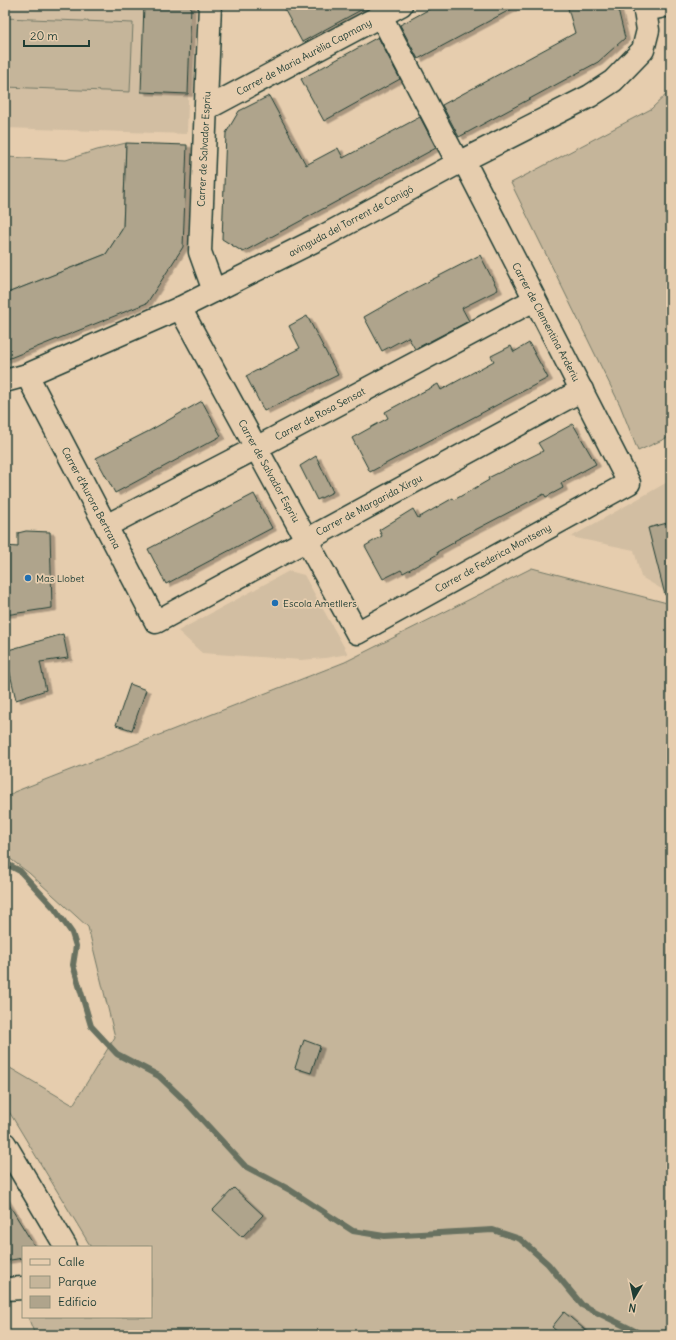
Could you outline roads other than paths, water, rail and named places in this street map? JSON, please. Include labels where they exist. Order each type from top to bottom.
[{"type":"street","name":"Carrer de Salvador Espriu","points":[[210,5],[200,252],[214,291]]},
{"type":"street","name":"Carrer de Maria Aurèlia Capmany","points":[[206,109],[401,5]]},
{"type":"street","points":[[644,7],[670,5]]},
{"type":"street","name":"avinguda del Torrent de Canigó","points":[[5,381],[27,375],[180,308],[322,237],[461,162],[590,96],[613,81],[643,50],[648,30],[644,7]]},
{"type":"street","name":"Carrer de Clementina Arderiu","points":[[381,16],[461,162],[629,482]]},
{"type":"street","name":"Carrer de Rosa Sensat","points":[[106,526],[534,300]]},
{"type":"street","name":"Carrer de Salvador Espriu","points":[[180,308],[357,633]]},
{"type":"street","name":"Carrer d'Aurora Bertrana","points":[[27,375],[156,622]]},
{"type":"street","name":"Carrer de Margarida Xirgu","points":[[156,622],[582,390]]},
{"type":"street","name":"Carrer de Federica Montseny","points":[[357,633],[629,482]]},
{"type":"street","points":[[5,1144],[65,1246]]},
{"type":"street","points":[[5,1290],[22,1288]]},
{"type":"waterway","points":[[5,863],[20,871],[55,909],[72,933],[76,946],[73,965],[91,1026],[117,1054],[159,1076],[184,1100],[245,1166],[290,1190],[353,1231],[384,1236],[493,1230],[520,1239],[548,1264],[582,1305],[643,1335]]},
{"type":"place","name":"Mas Llobet","points":[[28,578]]},
{"type":"place","name":"Escola Ametllers","points":[[275,603]]}]
